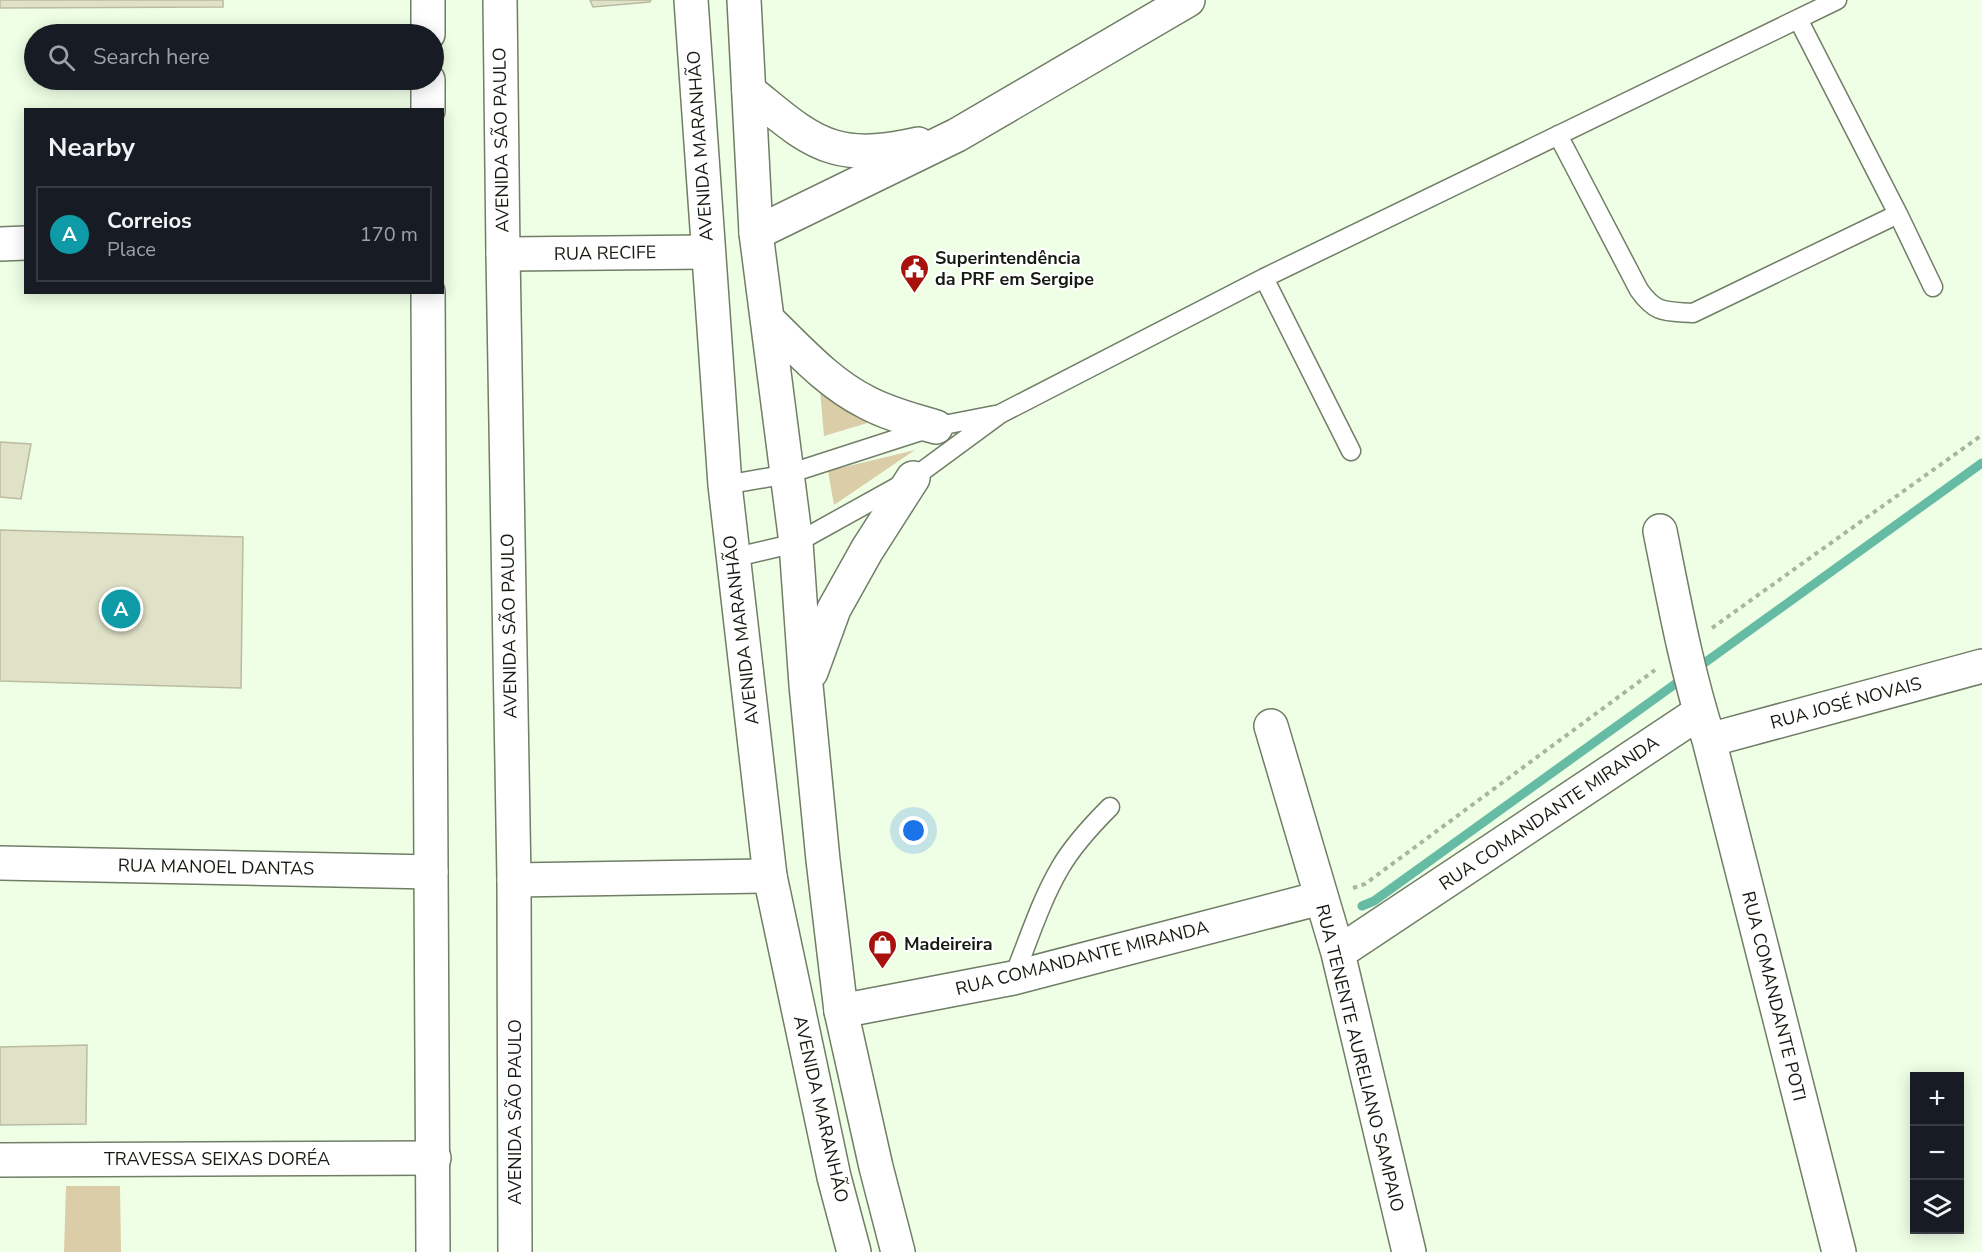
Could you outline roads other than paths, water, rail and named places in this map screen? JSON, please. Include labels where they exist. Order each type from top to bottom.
[{"type":"main road","points":[[428,0],[428,24]]},
{"type":"main road","name":"AVENIDA SÃO PAULO","points":[[500,0],[502,254],[514,880],[515,1252]]},
{"type":"main road","name":"AVENIDA MARANHÃO","points":[[691,0],[725,486],[770,876],[834,1177],[854,1252]]},
{"type":"main road","points":[[744,0],[756,233],[796,543],[806,685],[823,860],[842,1011],[876,1167],[898,1252]]},
{"type":"main road","points":[[756,233],[957,135],[1188,0]]},
{"type":"main road","points":[[428,90],[428,108]]},
{"type":"main road","points":[[749,92],[790,124],[834,147],[856,151],[896,149],[957,135]]},
{"type":"main road","points":[[0,244],[24,243]]},
{"type":"main road","name":"RUA RECIFE","points":[[502,254],[707,252]]},
{"type":"main road","points":[[428,294],[433,1252]]},
{"type":"main road","points":[[767,319],[832,381],[852,394],[884,411],[936,428]]},
{"type":"main road","points":[[806,685],[834,609],[867,550],[913,478]]},
{"type":"main road","name":"RUA COMANDANTE POTI","points":[[1660,531],[1684,648],[1839,1252]]},
{"type":"main road","name":"RUA JOSÉ NOVAIS","points":[[1705,726],[1982,666]]},
{"type":"main road","name":"RUA TENENTE AURELIANO SAMPAIO","points":[[1271,726],[1338,953],[1409,1252]]},
{"type":"main road","name":"RUA COMANDANTE MIRANDA","points":[[1338,953],[1705,726]]},
{"type":"main road","name":"RUA MANOEL DANTAS","points":[[0,863],[431,872]]},
{"type":"main road","points":[[514,880],[770,876]]},
{"type":"main road","name":"RUA COMANDANTE MIRANDA","points":[[842,1011],[1013,978],[1320,898]]},
{"type":"main road","name":"TRAVESSA SEIXAS DORÉA","points":[[0,1160],[434,1158]]},
{"type":"lane","points":[[732,558],[796,543],[913,478],[1000,414],[1264,278],[1837,0]]},
{"type":"lane","points":[[1798,19],[1933,287]]},
{"type":"lane","points":[[1558,135],[1639,290],[1649,305],[1665,311],[1693,313],[1898,214]]},
{"type":"lane","points":[[1264,278],[1351,452]]},
{"type":"lane","points":[[725,486],[788,474],[936,428],[1000,414]]},
{"type":"lane","points":[[1013,978],[1043,903],[1061,866],[1110,807]]},
{"type":"waterway","points":[[1362,906],[1374,901],[1982,463]]},
{"type":"place","name":"Superintendência da PRF em Sergipe","points":[[914,294]]},
{"type":"place","name":"Correios","points":[[121,609]]},
{"type":"place","name":"Madeireira","points":[[883,970]]}]
